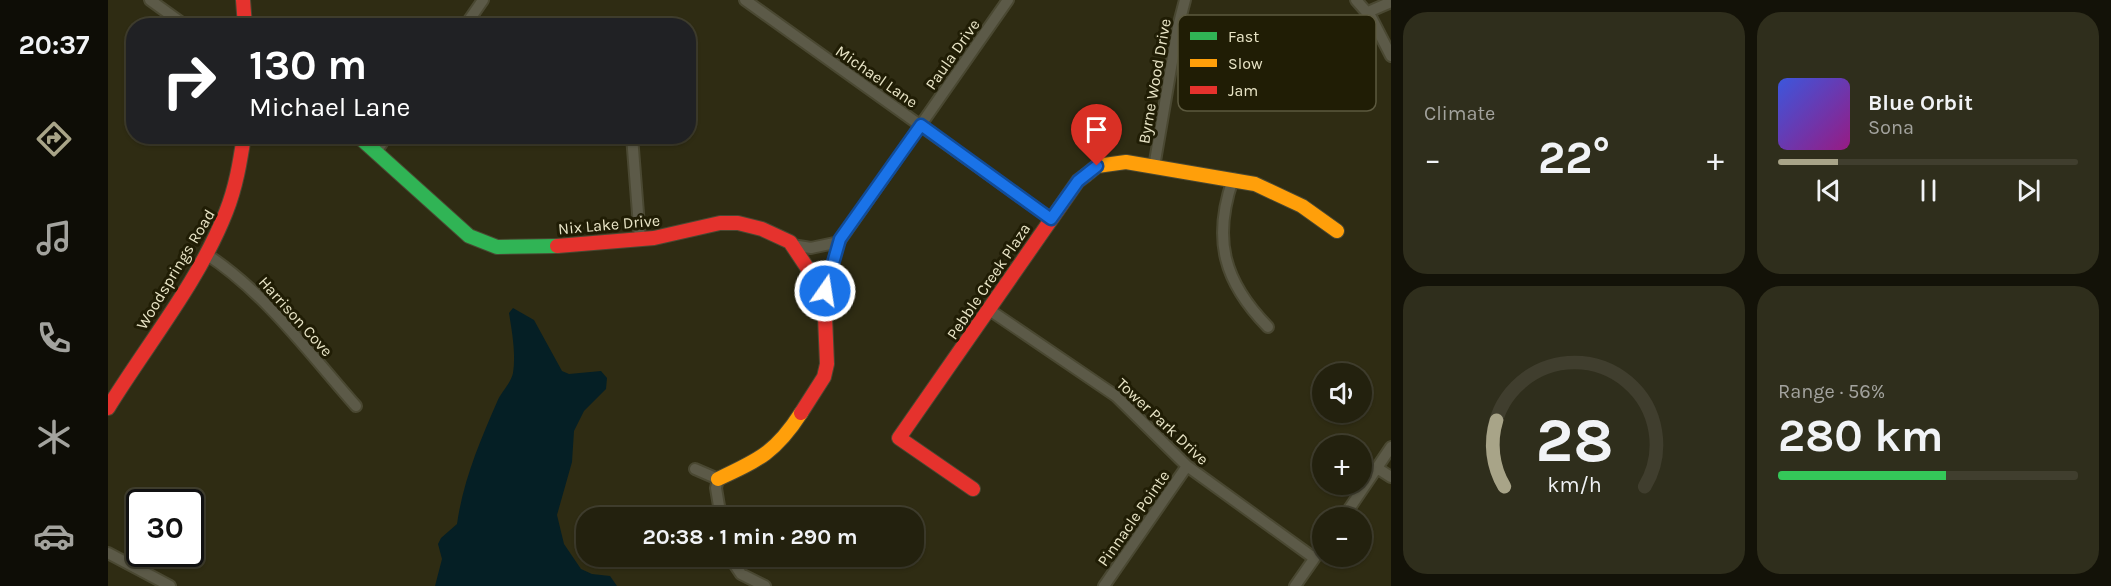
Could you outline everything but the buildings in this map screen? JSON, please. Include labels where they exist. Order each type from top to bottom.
[{"type":"street","points":[[150,0],[175,18]]},
{"type":"street","points":[[243,0],[244,18]]},
{"type":"street","points":[[471,18],[483,0]]},
{"type":"street","name":"Michael Lane","points":[[745,0],[1051,219]]},
{"type":"street","name":"Paula Drive","points":[[824,293],[839,242],[1008,0]]},
{"type":"street","name":"Byrne Wood Drive","points":[[1181,15],[1185,0]]},
{"type":"street","points":[[1356,0],[1370,15]]},
{"type":"street","points":[[1368,12],[1391,2]]},
{"type":"street","name":"Byrne Wood Drive","points":[[1154,167],[1178,27]]},
{"type":"street","points":[[1376,27],[1391,56]]},
{"type":"street","name":"Woodsprings Road","points":[[108,408],[206,254],[230,206],[240,169],[243,144]]},
{"type":"street","name":"Nix Lake Drive","points":[[369,144],[453,224],[486,244],[518,249],[640,239],[674,234],[706,224],[738,223],[762,229],[792,245],[803,258],[824,293],[827,364],[821,383],[785,438],[755,462],[718,479]]},
{"type":"street","points":[[377,150],[381,144]]},
{"type":"street","points":[[633,144],[640,239]]},
{"type":"street","name":"Pebble Creek Plaza","points":[[973,489],[899,438],[1078,181],[1097,166],[1115,161],[1233,179],[1275,192],[1337,231]]},
{"type":"street","points":[[1233,179],[1222,222],[1227,266],[1249,308],[1268,327]]},
{"type":"street","points":[[792,245],[812,248],[839,242]]},
{"type":"street","name":"Harrison Cove","points":[[206,254],[231,270],[258,294],[356,406]]},
{"type":"street","name":"Tower Park Drive","points":[[988,309],[1116,396],[1187,466],[1312,557]]},
{"type":"street","points":[[1350,507],[1390,450]]},
{"type":"street","name":"Pinnacle Pointe","points":[[1104,586],[1187,466]]},
{"type":"street","points":[[695,468],[718,479],[716,488],[719,507]]},
{"type":"street","points":[[1377,468],[1391,477]]},
{"type":"street","points":[[108,553],[170,586]]},
{"type":"street","points":[[1295,586],[1312,561]]},
{"type":"street","points":[[736,567],[741,574],[765,586]]},
{"type":"water","points":[[513,308],[534,320],[562,371],[569,374],[601,371],[607,378],[606,389],[584,411],[574,431],[572,462],[557,515],[564,544],[576,562],[576,567],[592,574],[610,576],[617,586],[435,586],[442,559],[438,544],[441,538],[457,524],[463,492],[478,446],[497,402],[513,373],[514,351],[509,313]]},
{"type":"traffic: fast","points":[[367,144],[469,236],[497,247],[557,246]]},
{"type":"traffic: slow","points":[[1086,175],[1097,166],[1126,162],[1255,184],[1302,206],[1337,231]]},
{"type":"traffic: slow","points":[[718,479],[766,454],[783,437],[801,413]]},
{"type":"traffic: jam","points":[[243,0],[244,18]]},
{"type":"traffic: jam","points":[[108,408],[187,288],[215,238],[232,193],[243,144]]},
{"type":"traffic: jam","points":[[973,489],[899,438],[1078,181],[1086,175]]},
{"type":"traffic: jam","points":[[557,246],[654,238],[720,223],[738,223],[762,229],[790,242],[824,293],[827,364],[824,377],[801,413]]},
{"type":"route","points":[[825,291],[840,239],[921,125],[1051,219],[1078,181],[1097,166]]}]
